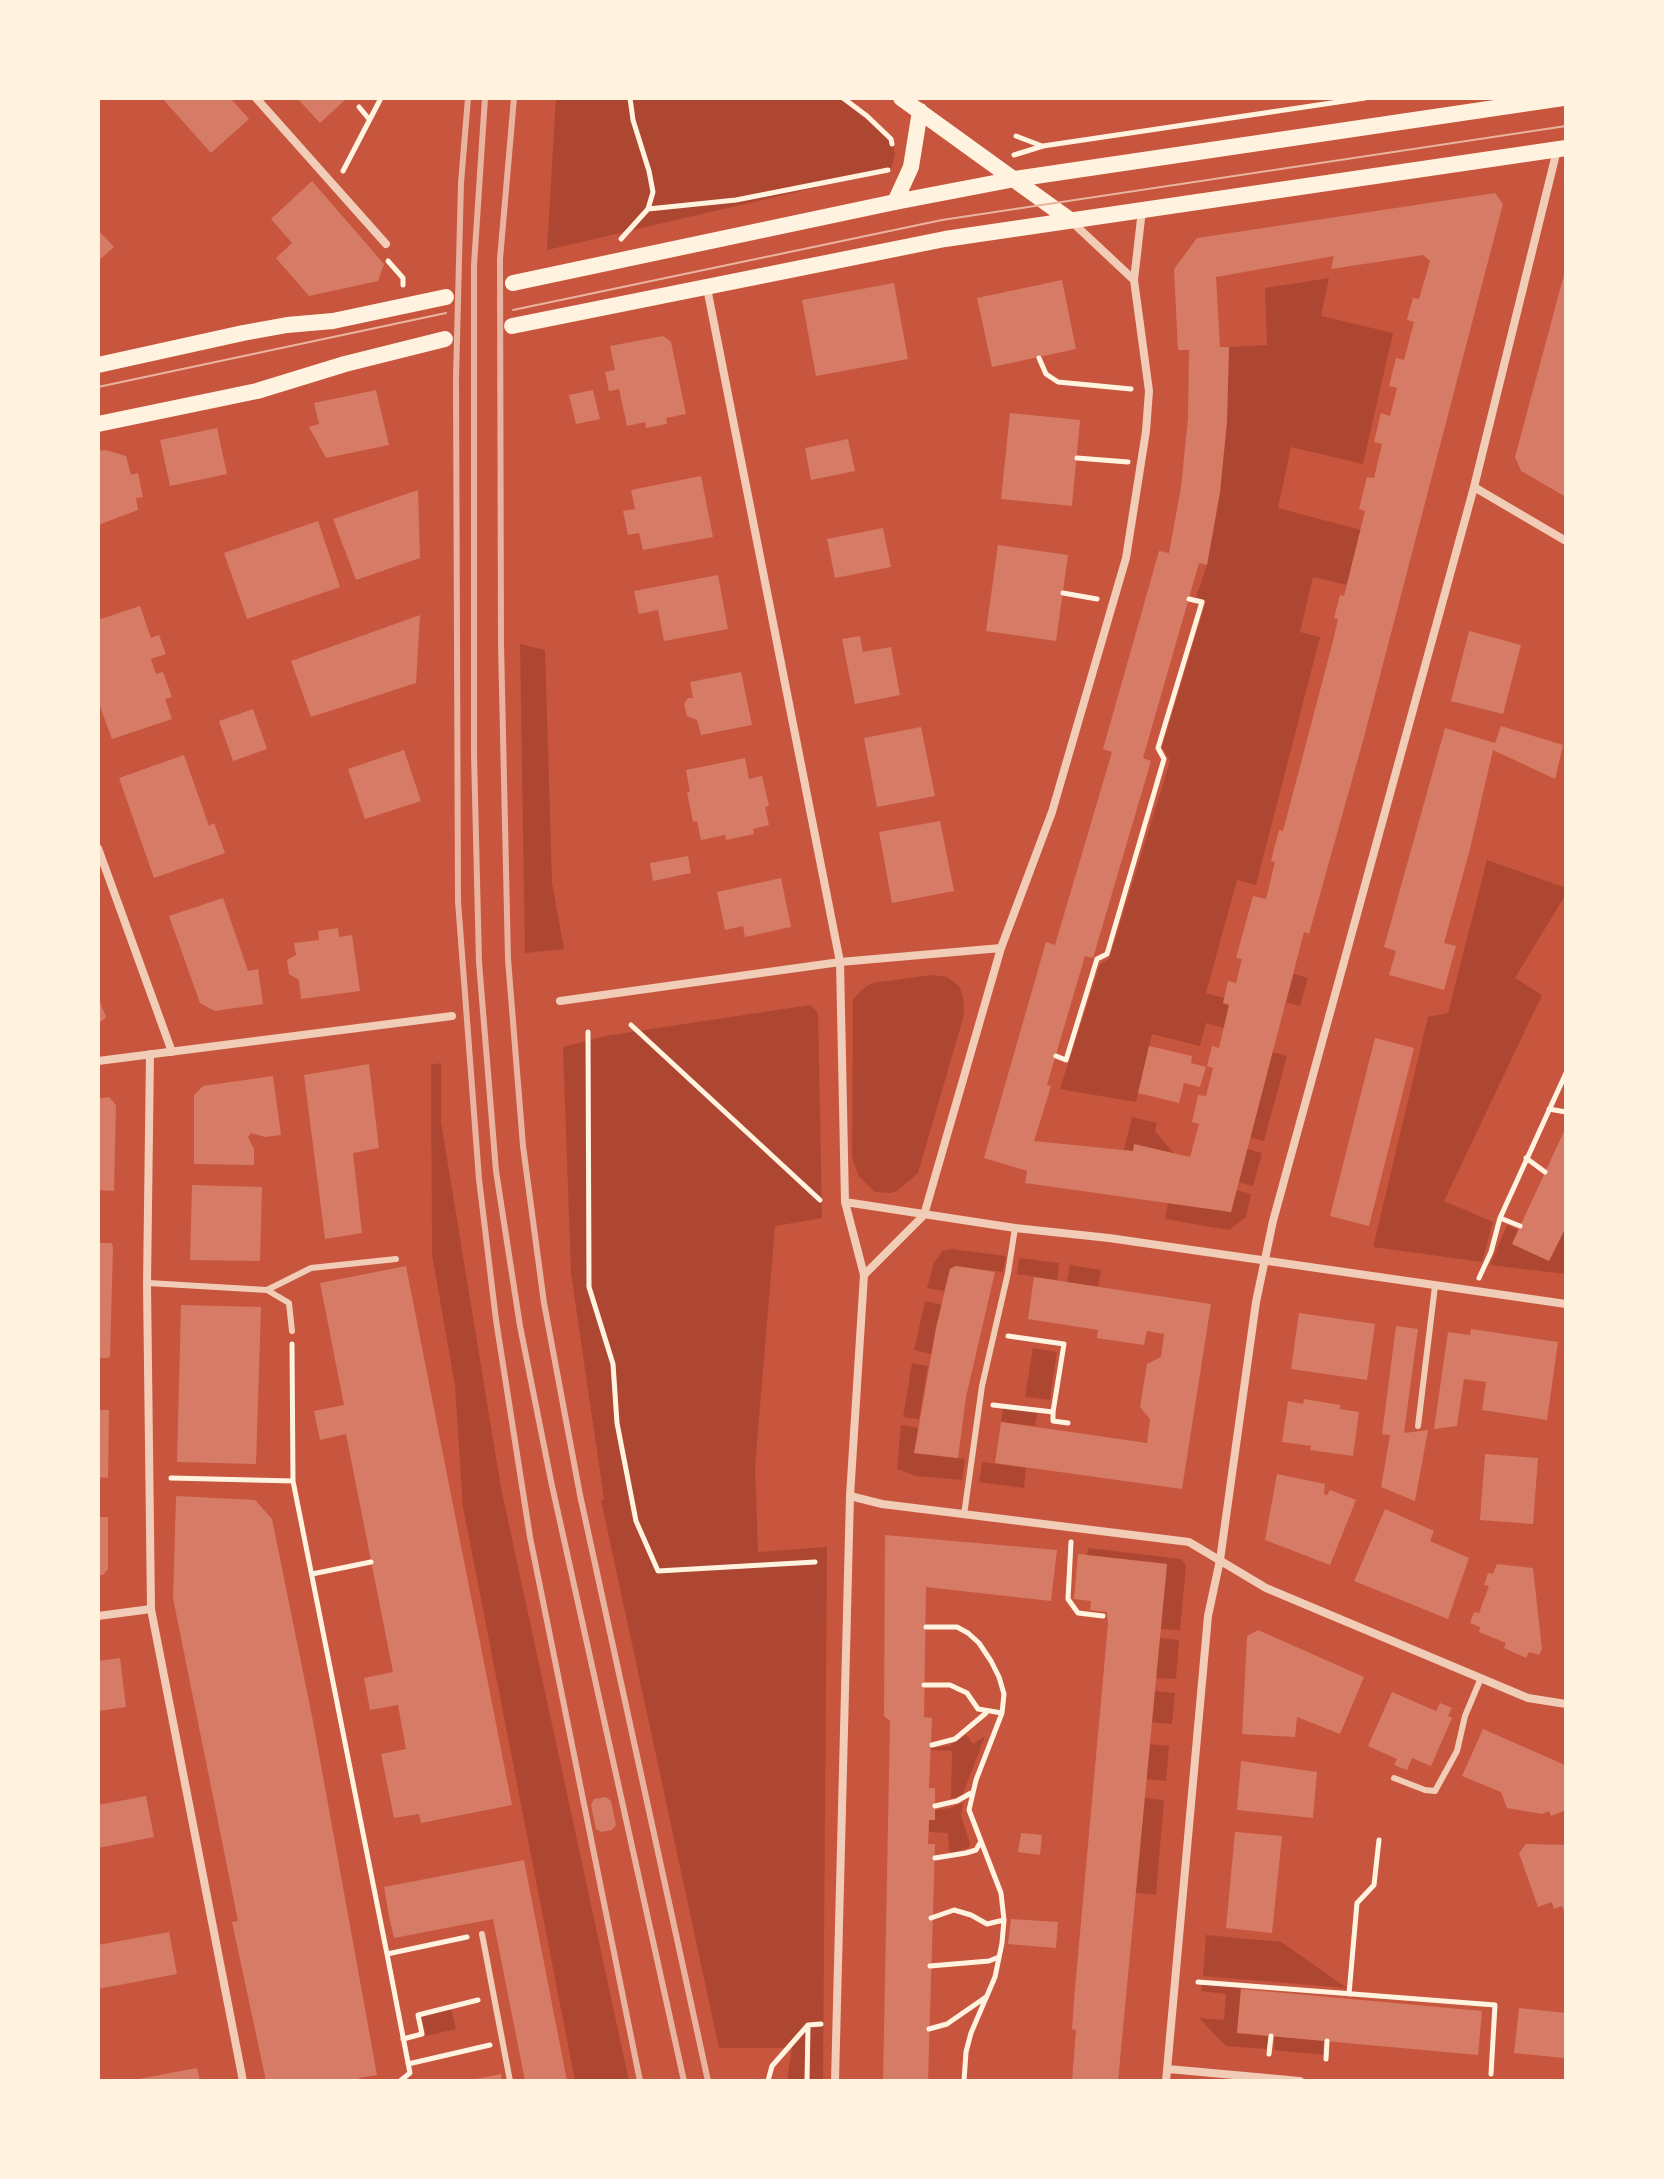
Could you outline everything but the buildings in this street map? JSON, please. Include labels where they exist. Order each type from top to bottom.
[{"type":"main road","points":[[901,98],[1070,220]]},
{"type":"main road","points":[[513,283],[1015,179],[1563,98]]},
{"type":"main road","points":[[895,202],[911,167],[920,111]]},
{"type":"main road","points":[[512,326],[945,239],[1562,149]]},
{"type":"main road","points":[[98,365],[243,333],[333,321],[446,297]]},
{"type":"main road","points":[[98,424],[257,391],[345,364],[445,339]]},
{"type":"street","points":[[256,98],[386,244]]},
{"type":"street","points":[[1166,2081],[1208,1616],[1220,1560],[1253,1318],[1264,1262],[1474,487],[1562,149]]},
{"type":"street","points":[[864,1275],[924,1215],[1001,948],[1052,812],[1126,558],[1142,463],[1149,391],[1134,280],[1142,210]]},
{"type":"street","points":[[1070,220],[1134,280]]},
{"type":"street","points":[[707,288],[840,962],[845,1202],[864,1275],[850,1496],[835,2081]]},
{"type":"street","points":[[1474,487],[1566,541]]},
{"type":"street","points":[[98,848],[172,1052]]},
{"type":"street","points":[[560,1001],[840,962],[1001,948]]},
{"type":"street","points":[[98,1061],[452,1016]]},
{"type":"street","points":[[150,1054],[148,1283],[151,1609],[243,2081]]},
{"type":"street","points":[[845,1202],[1566,1304]]},
{"type":"street","points":[[850,1496],[882,1504],[1189,1542],[1266,1588],[1528,1698],[1566,1704]]},
{"type":"street","points":[[98,1616],[151,1609]]},
{"type":"street","points":[[1168,2069],[1300,2081]]},
{"type":"lane","points":[[964,1515],[980,1403],[1015,1228]]},
{"type":"lane","points":[[267,1290],[311,1268],[396,1259]]},
{"type":"lane","points":[[148,1283],[267,1290],[289,1303],[292,1331]]},
{"type":"lane","points":[[1418,1426],[1435,1286]]},
{"type":"lane","points":[[1394,1778],[1435,1791],[1457,1751],[1465,1716],[1481,1678]]},
{"type":"lane","points":[[482,1934],[510,2081]]},
{"type":"path","points":[[335,186],[381,98]]},
{"type":"path","points":[[596,266],[648,209],[653,192],[630,98]]},
{"type":"path","points":[[843,98],[891,139],[895,154]]},
{"type":"path","points":[[1016,136],[1043,146],[1365,98]]},
{"type":"path","points":[[359,107],[369,119]]},
{"type":"path","points":[[648,209],[736,200],[891,170],[894,162]]},
{"type":"path","points":[[386,244],[383,256],[403,278],[403,286]]},
{"type":"path","points":[[1039,358],[1046,374],[1058,382],[1149,391]]},
{"type":"path","points":[[1077,458],[1142,463]]},
{"type":"path","points":[[1063,593],[1113,602]]},
{"type":"path","points":[[1056,1056],[1066,1060],[1097,959],[1107,954],[1156,789],[1164,759],[1158,748],[1202,602],[1189,599]]},
{"type":"path","points":[[631,1025],[820,1200]]},
{"type":"path","points":[[588,1032],[589,1287],[613,1364],[617,1423],[636,1521],[658,1571],[815,1562]]},
{"type":"path","points":[[1474,1291],[1491,1252],[1500,1218],[1566,1073]]},
{"type":"path","points":[[1549,1109],[1566,1112]]},
{"type":"path","points":[[1526,1158],[1545,1172]]},
{"type":"path","points":[[1500,1218],[1520,1226]]},
{"type":"path","points":[[292,1331],[293,1481],[410,2073],[400,2081]]},
{"type":"path","points":[[994,1334],[1064,1344],[1053,1421],[1068,1423]]},
{"type":"path","points":[[980,1403],[1053,1412]]},
{"type":"path","points":[[171,1478],[293,1481]]},
{"type":"path","points":[[1072,1528],[1068,1599],[1078,1613],[1103,1616]]},
{"type":"path","points":[[312,1574],[371,1562]]},
{"type":"path","points":[[926,1627],[957,1627],[979,1643],[999,1677],[1004,1694],[1002,1713],[972,1793],[969,1810],[1001,1893],[1004,1920],[1000,1957],[969,2042],[963,2081]]},
{"type":"path","points":[[924,1685],[950,1685],[967,1693],[978,1709],[1002,1713]]},
{"type":"path","points":[[932,1745],[955,1739],[986,1712]]},
{"type":"path","points":[[935,1806],[957,1801],[972,1793]]},
{"type":"path","points":[[1349,1994],[1357,1903],[1374,1885],[1379,1840]]},
{"type":"path","points":[[935,1858],[976,1850],[981,1842]]},
{"type":"path","points":[[931,1918],[954,1910],[987,1924],[1004,1920]]},
{"type":"path","points":[[387,1954],[482,1934]]},
{"type":"path","points":[[930,1966],[989,1961],[1000,1957]]},
{"type":"path","points":[[1198,1982],[1495,2005],[1491,2074]]},
{"type":"path","points":[[403,2039],[422,2034],[418,2015],[493,1996]]},
{"type":"path","points":[[929,2029],[947,2024],[987,1996]]},
{"type":"path","points":[[768,2081],[772,2066],[808,2025],[837,2022]]},
{"type":"path","points":[[807,2081],[808,2025]]},
{"type":"path","points":[[1269,2054],[1271,2036]]},
{"type":"path","points":[[1326,2059],[1327,2041]]},
{"type":"path","points":[[408,2064],[502,2042]]},
{"type":"shaded area","points":[[556,98],[843,98],[891,139],[895,154],[891,170],[547,250]]},
{"type":"shaded area","points":[[1329,278],[1321,316],[1393,333],[1363,464],[1291,447],[1278,508],[1361,530],[1347,585],[1313,577],[1300,632],[1320,637],[1256,885],[1237,880],[1206,993],[1224,998],[1223,1003],[1229,1005],[1224,1028],[1206,1023],[1200,1046],[1152,1034],[1136,1102],[1060,1089],[1100,964],[1109,959],[1170,761],[1162,747],[1206,601],[1196,597],[1207,565],[1220,492],[1227,421],[1229,347],[1267,345],[1265,288]]},
{"type":"shaded area","points":[[520,644],[545,650],[552,883],[564,949],[525,953]]},
{"type":"shaded area","points":[[1487,860],[1566,888],[1566,894],[1515,978],[1542,995],[1444,1201],[1493,1222],[1482,1262],[1373,1247],[1428,1017],[1448,1013]]},
{"type":"shaded area","points":[[1294,974],[1308,978],[1300,1006],[1286,1002]]},
{"type":"shaded area","points":[[932,975],[947,977],[959,986],[964,1015],[918,1173],[897,1191],[875,1192],[859,1176],[852,1158],[853,1000],[872,983]]},
{"type":"shaded area","points":[[810,1005],[818,1013],[822,1218],[775,1226],[755,1467],[758,1552],[827,1547],[823,2081],[787,2081],[792,2048],[719,2048],[601,1500],[604,1499],[571,1273],[563,1047],[605,1036]]},
{"type":"shaded area","points":[[1272,1052],[1287,1056],[1264,1141],[1250,1137]]},
{"type":"shaded area","points":[[441,1063],[441,1122],[501,1488],[629,2081],[575,2081],[463,1507],[455,1386],[432,1254],[431,1065]]},
{"type":"shaded area","points":[[1132,1117],[1157,1123],[1155,1131],[1174,1154],[1135,1144],[1133,1151],[1124,1150]]},
{"type":"shaded area","points":[[1247,1149],[1262,1153],[1253,1186],[1238,1182]]},
{"type":"shaded area","points":[[1236,1190],[1251,1194],[1246,1217],[1229,1230],[1165,1219],[1168,1203],[1231,1212]]},
{"type":"shaded area","points":[[1507,1225],[1518,1230],[1512,1244],[1549,1261],[1566,1226],[1566,1274],[1490,1265]]},
{"type":"shaded area","points":[[951,1249],[1006,1256],[1003,1272],[956,1266],[950,1269],[944,1291],[927,1288],[934,1263],[942,1251]]},
{"type":"shaded area","points":[[1019,1258],[1059,1263],[1057,1280],[1017,1274]]},
{"type":"shaded area","points":[[1070,1265],[1101,1270],[1098,1287],[1067,1282]]},
{"type":"shaded area","points":[[925,1301],[942,1305],[931,1354],[914,1350]]},
{"type":"shaded area","points":[[1033,1348],[1057,1352],[1050,1400],[1025,1397]]},
{"type":"shaded area","points":[[912,1363],[928,1366],[919,1419],[903,1417]]},
{"type":"shaded area","points":[[1003,1408],[1037,1413],[1035,1426],[1001,1422]]},
{"type":"shaded area","points":[[901,1425],[918,1428],[915,1453],[965,1459],[962,1480],[916,1476],[897,1469]]},
{"type":"shaded area","points":[[982,1462],[1026,1468],[1024,1488],[979,1482]]},
{"type":"shaded area","points":[[1088,1548],[1181,1559],[1186,1565],[1180,1630],[1160,1629],[1167,1564],[1087,1555]]},
{"type":"shaded area","points":[[1159,1638],[1179,1640],[1176,1679],[1155,1678]]},
{"type":"shaded area","points":[[1154,1691],[1175,1693],[1172,1724],[1151,1722]]},
{"type":"shaded area","points":[[966,1735],[973,1744],[985,1736],[963,1794],[951,1799],[952,1751],[931,1748],[949,1746]]},
{"type":"shaded area","points":[[1149,1744],[1169,1746],[1166,1781],[1145,1779]]},
{"type":"shaded area","points":[[1144,1798],[1164,1800],[1156,1895],[1135,1893]]},
{"type":"shaded area","points":[[963,1803],[961,1816],[970,1844],[968,1848],[952,1853],[949,1851],[948,1833],[929,1832],[929,1820],[935,1820],[935,1810]]},
{"type":"shaded area","points":[[1206,1935],[1281,1942],[1347,1988],[1203,1976]]},
{"type":"shaded area","points":[[1202,1984],[1241,1987],[1237,2033],[1269,2036],[1267,2049],[1226,2046],[1199,2018],[1224,2020],[1226,1994],[1201,1991]]},
{"type":"shaded area","points":[[451,2009],[456,2029],[426,2036],[421,2016]]},
{"type":"shaded area","points":[[1275,2036],[1324,2041],[1323,2055],[1274,2050]]},
{"type":"tram line","points":[[513,310],[942,220],[1566,126]]},
{"type":"tram line","points":[[98,387],[446,313]]},
{"type":"railway","points":[[468,98],[461,183],[456,378],[458,901],[479,1179],[496,1320],[530,1537],[640,2081]]},
{"type":"railway","points":[[485,98],[474,265],[474,754],[479,962],[496,1171],[520,1326],[551,1481],[684,2081]]},
{"type":"railway","points":[[514,98],[500,259],[501,644],[508,959],[523,1146],[544,1303],[580,1495],[708,2081]]}]
